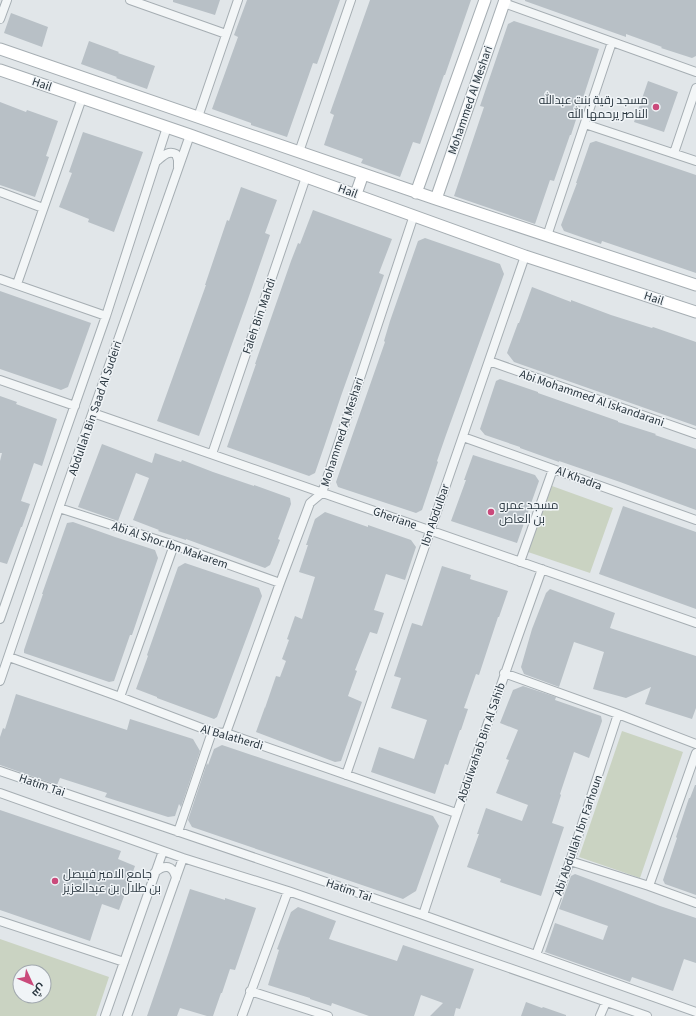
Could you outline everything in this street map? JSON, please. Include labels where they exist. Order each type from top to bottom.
[{"type":"street","points":[[0,19],[7,0]]},
{"type":"street","points":[[130,0],[226,34]]},
{"type":"street","points":[[198,118],[238,0]]},
{"type":"street","points":[[299,152],[351,0]]},
{"type":"street","name":"Mohammed Al Meshari","points":[[416,193],[484,0]]},
{"type":"street","points":[[504,2],[696,72]]},
{"type":"street","name":"Mohammed Al Meshari","points":[[436,199],[504,2]]},
{"type":"street","points":[[547,236],[612,42]]},
{"type":"street","name":"Hail","points":[[0,49],[416,193],[696,285]]},
{"type":"street","name":"Hail","points":[[0,70],[190,134],[525,256],[696,312]]},
{"type":"street","points":[[674,154],[696,88]]},
{"type":"street","points":[[17,284],[82,98]]},
{"type":"street","points":[[585,124],[696,161]]},
{"type":"street","name":"Abdullah Bin Saad Al Sudeiri","points":[[0,619],[106,316],[167,127]]},
{"type":"street","name":"Abdullah Bin Saad Al Sudeiri","points":[[0,681],[190,134]]},
{"type":"street","points":[[157,161],[168,152],[174,153],[176,154],[178,160],[178,170]]},
{"type":"street","points":[[426,164],[426,174],[428,180],[432,182],[438,181],[446,169]]},
{"type":"street","points":[[356,194],[363,174]]},
{"type":"street","name":"Faleh Bin Mahdi","points":[[212,454],[306,177]]},
{"type":"street","points":[[0,192],[43,208]]},
{"type":"street","name":"Mohammed Al Meshari","points":[[226,733],[310,503],[322,492],[414,215]]},
{"type":"street","name":"Ibn Abdulbar","points":[[346,774],[525,256]]},
{"type":"street","points":[[0,278],[106,316]]},
{"type":"street","name":"Abi Mohammed Al Iskandarani","points":[[489,361],[696,434]]},
{"type":"street","points":[[0,380],[75,406]]},
{"type":"street","name":"Gheriane","points":[[93,413],[696,623]]},
{"type":"street","name":"Al Khadra","points":[[463,437],[696,520]]},
{"type":"street","points":[[520,562],[553,469]]},
{"type":"street","name":"Abi Al Shor Ibn Makarem","points":[[59,508],[174,545],[280,583]]},
{"type":"street","points":[[120,697],[174,545]]},
{"type":"street","name":"Abdulwahab Bin Al Sahib","points":[[423,915],[504,673],[542,569]]},
{"type":"street","name":"Al Balatherdi","points":[[9,657],[212,732],[226,733],[456,813]]},
{"type":"street","points":[[504,673],[696,744]]},
{"type":"street","name":"Abi Abdullah Ibn Farhoun","points":[[536,955],[570,861],[618,714]]},
{"type":"street","points":[[178,832],[212,732]]},
{"type":"street","points":[[649,886],[696,753]]},
{"type":"street","name":"Hatim Tai","points":[[0,771],[423,915],[696,1012]]},
{"type":"street","name":"Hatim Tai","points":[[0,793],[183,858],[288,891],[647,1016]]},
{"type":"street","points":[[105,1016],[163,850]]},
{"type":"street","points":[[127,1016],[183,858]]},
{"type":"street","points":[[570,861],[649,886],[696,903]]},
{"type":"street","points":[[155,872],[163,867],[170,868],[175,873],[176,878]]},
{"type":"street","points":[[242,1016],[288,891]]},
{"type":"street","points":[[0,921],[124,962]]},
{"type":"street","points":[[250,991],[328,1016]]},
{"type":"street","points":[[600,1016],[606,1002]]},
{"type":"green space","points":[[552,486],[613,508],[590,573],[528,552]]},
{"type":"green space","points":[[622,731],[683,752],[640,878],[579,857]]},
{"type":"green space","points":[[0,939],[109,977],[96,1016],[0,1016]]},
{"type":"building","points":[[173,0],[220,0],[215,15],[173,2]]},
{"type":"building","points":[[247,0],[340,0],[317,64],[313,63],[287,137],[251,125],[251,123],[212,109],[238,37],[234,35]]},
{"type":"building","points":[[370,0],[471,0],[420,144],[413,142],[400,177],[361,163],[363,159],[324,145],[334,115],[330,113]]},
{"type":"building","points":[[525,0],[696,0],[696,56],[692,58],[626,34],[626,37]]},
{"type":"building","points":[[11,13],[48,27],[42,47],[4,33]]},
{"type":"building","points":[[514,21],[599,49],[571,135],[554,181],[550,180],[535,224],[454,196],[484,107],[480,106],[508,24]]},
{"type":"building","points":[[89,41],[155,66],[147,89],[81,64]]},
{"type":"building","name":"مسجد رقية بنت عبدالله الناصر يرحمها الله","points":[[648,81],[678,92],[664,132],[634,122]]},
{"type":"building","points":[[0,102],[26,112],[27,110],[58,121],[46,156],[49,157],[35,197],[0,185]]},
{"type":"building","points":[[83,132],[143,152],[114,232],[88,222],[89,219],[59,207],[72,173],[69,172]]},
{"type":"building","points":[[596,141],[696,175],[696,273],[602,241],[601,244],[564,231],[561,225],[590,143]]},
{"type":"building","points":[[241,187],[277,200],[265,233],[270,235],[199,436],[157,421],[206,285],[227,220],[229,221]]},
{"type":"building","points":[[313,210],[392,239],[379,273],[384,275],[315,473],[309,476],[227,447],[291,261],[298,243],[300,244]]},
{"type":"building","points":[[425,238],[500,264],[504,274],[446,435],[422,510],[416,513],[338,487],[336,482],[385,342],[384,341],[390,321],[418,241]]},
{"type":"building","points":[[532,287],[571,302],[571,300],[611,315],[652,328],[653,327],[696,342],[696,426],[514,362],[507,353]]},
{"type":"building","points":[[0,291],[91,323],[68,387],[61,390],[0,369]]},
{"type":"building","points":[[500,379],[696,449],[696,510],[485,435],[480,429],[496,381]]},
{"type":"building","points":[[0,396],[17,402],[16,404],[57,419],[42,466],[34,463],[21,501],[30,504],[7,564],[0,562],[0,461],[2,453],[0,453]]},
{"type":"building","points":[[102,444],[152,463],[155,453],[181,462],[182,460],[290,498],[291,504],[278,539],[280,540],[270,565],[265,568],[186,539],[158,531],[159,530],[133,520],[149,478],[136,473],[118,521],[78,507]]},
{"type":"building","name":"مسجد عمرو بن العاص","points":[[473,455],[535,475],[539,481],[517,543],[451,521],[466,480],[464,480]]},
{"type":"building","points":[[623,506],[696,532],[696,609],[599,574]]},
{"type":"building","points":[[325,512],[411,540],[416,547],[405,580],[386,574],[374,610],[384,613],[377,634],[370,632],[355,670],[357,671],[348,696],[362,702],[341,761],[335,762],[256,732],[276,676],[280,677],[286,661],[282,659],[289,640],[287,639],[295,616],[302,619],[315,577],[299,572],[315,519]]},
{"type":"building","points":[[73,522],[155,550],[158,558],[132,635],[130,635],[114,681],[109,682],[24,653],[42,594],[67,523]]},
{"type":"building","points":[[185,563],[259,588],[262,596],[217,717],[214,719],[136,689],[178,567]]},
{"type":"building","points":[[442,566],[471,575],[470,579],[508,591],[479,675],[476,674],[464,708],[468,709],[461,730],[448,765],[445,764],[435,794],[371,772],[379,747],[414,759],[427,720],[391,708],[401,678],[394,676],[412,623],[422,626]]},
{"type":"building","points":[[550,589],[615,613],[610,628],[696,656],[696,708],[692,719],[645,704],[651,687],[626,698],[593,689],[604,652],[574,642],[559,687],[524,674],[521,667],[532,629],[546,593]]},
{"type":"building","points":[[523,686],[556,697],[555,700],[601,716],[602,721],[589,758],[574,752],[552,823],[564,827],[541,896],[500,882],[501,879],[467,867],[479,834],[477,834],[486,808],[522,821],[528,805],[496,793],[509,760],[506,759],[518,730],[500,723],[513,690]]},
{"type":"building","points":[[16,694],[127,730],[130,719],[193,739],[200,751],[181,807],[179,804],[175,816],[168,817],[105,797],[107,793],[60,778],[57,785],[0,765],[0,737],[3,728],[5,729]]},
{"type":"building","points":[[222,745],[433,816],[439,826],[416,891],[403,899],[192,827],[188,820],[207,763],[208,765],[214,749]]},
{"type":"building","points":[[695,785],[696,895],[665,884],[663,880],[689,798]]},
{"type":"building","name":"جامع الامير فيبصل بن طلال بن عبدالعزيز","points":[[0,810],[121,851],[118,859],[135,866],[119,910],[102,904],[90,941],[0,910]]},
{"type":"building","points":[[575,874],[696,918],[696,963],[684,959],[673,991],[632,977],[630,982],[545,952],[555,923],[603,940],[608,926],[559,909],[571,876]]},
{"type":"building","points":[[190,889],[256,908],[235,970],[230,969],[213,1016],[207,1016],[180,1008],[177,1016],[147,1016],[168,955]]},
{"type":"building","points":[[298,907],[336,921],[329,939],[397,961],[403,945],[474,969],[460,1009],[456,1008],[454,1016],[430,1016],[443,1003],[421,995],[414,1016],[369,1016],[332,1003],[331,1006],[268,985],[279,950],[277,949],[291,912]]},
{"type":"building","points":[[526,1002],[566,1015],[566,1016],[521,1016]]},
{"type":"place","name":"مسجد رقية بنت عبدالله الناصر يرحمها الله","points":[[656,107]]},
{"type":"place","name":"مسجد عمرو بن العاص","points":[[491,512]]},
{"type":"place","name":"جامع الامير فيبصل بن طلال بن عبدالعزيز","points":[[55,881]]}]
